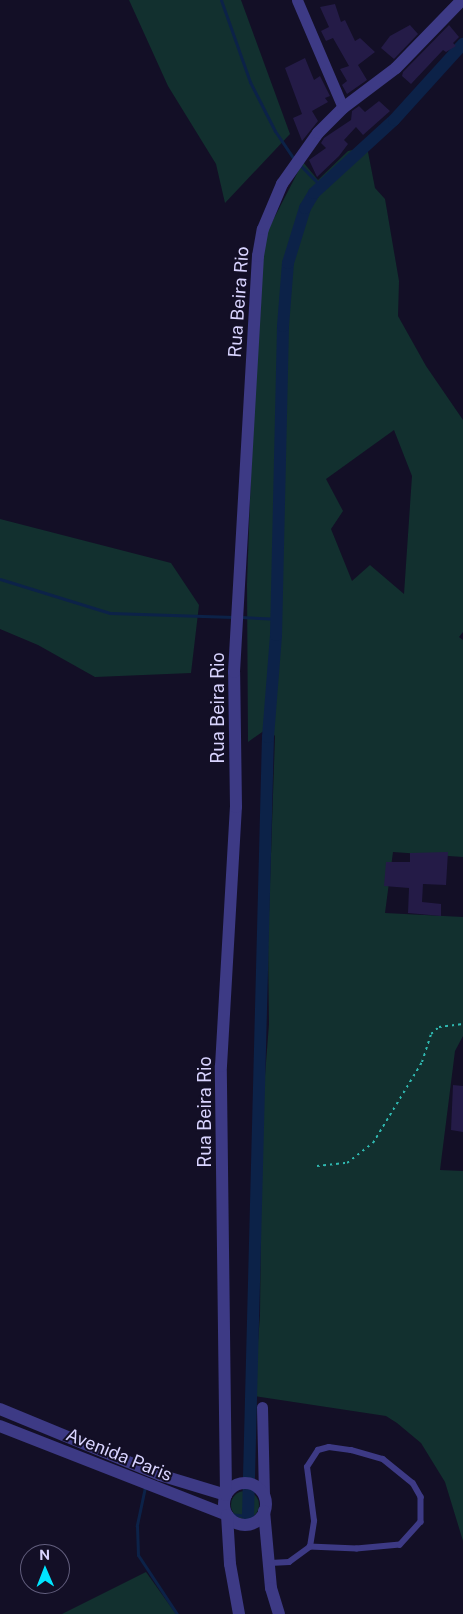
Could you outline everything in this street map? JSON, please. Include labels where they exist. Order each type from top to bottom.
[{"type":"street","points":[[297,0],[342,108]]},
{"type":"street","name":"Rua Beira Rio","points":[[226,1495],[221,1066],[236,806],[234,672],[258,256],[266,221],[292,167],[342,108],[396,68],[462,0]]},
{"type":"street","points":[[262,1407],[264,1511],[271,1588],[279,1614]]},
{"type":"street","name":"Avenida Paris","points":[[0,1409],[160,1475],[226,1495]]},
{"type":"street","name":"Avenida Paris","points":[[0,1426],[226,1515]]},
{"type":"street","points":[[239,1614],[230,1564],[224,1505],[226,1495],[234,1486],[245,1484],[257,1487],[264,1496]]},
{"type":"street","points":[[226,1515],[235,1523],[246,1525],[258,1521],[264,1511]]},
{"type":"lane","points":[[270,1564],[289,1562],[310,1547],[357,1549],[400,1546],[421,1522],[421,1497],[413,1483],[383,1459],[351,1450],[329,1447],[318,1450],[307,1467],[314,1521],[310,1547]]},
{"type":"path","points":[[317,1166],[347,1163],[373,1143],[422,1062],[431,1034],[439,1027],[463,1024]]},
{"type":"green space","points":[[129,0],[241,0],[290,134],[225,203],[216,164],[168,86]]},
{"type":"green space","points":[[367,147],[375,188],[385,199],[399,281],[398,316],[426,366],[463,420],[463,632],[459,637],[463,640],[463,857],[393,852],[385,913],[463,917],[463,1036],[455,1051],[440,1170],[463,1171],[463,1541],[445,1482],[421,1443],[397,1423],[386,1416],[254,1396],[260,1315],[262,1114],[269,1024],[268,943],[275,736],[271,731],[265,734],[265,730],[248,742],[247,584],[258,277],[268,230],[303,162],[318,180],[348,151]],"holes":[[[394,430],[412,476],[404,594],[370,565],[352,581],[331,529],[343,511],[326,479]]]},
{"type":"green space","points":[[0,519],[171,563],[199,605],[191,673],[95,677],[38,645],[0,629]]},
{"type":"green space","points":[[245,1491],[255,1495],[259,1505],[255,1515],[245,1519],[235,1515],[231,1505],[235,1495]]},
{"type":"green space","points":[[146,1572],[176,1614],[62,1614]]},
{"type":"building","points":[[335,4],[341,22],[345,20],[355,41],[360,38],[375,52],[358,65],[367,80],[347,94],[342,85],[347,81],[340,69],[349,66],[333,38],[326,41],[321,31],[329,27],[320,7]]},
{"type":"building","points":[[410,25],[418,34],[394,59],[381,48],[390,36]]},
{"type":"building","points":[[449,25],[459,37],[453,43],[456,46],[446,52],[443,50],[411,84],[402,76],[403,72]]},
{"type":"building","points":[[305,58],[314,80],[320,76],[330,96],[325,98],[328,102],[312,111],[318,121],[302,141],[293,118],[302,114],[285,68]]},
{"type":"building","points":[[379,101],[390,111],[363,135],[356,127],[344,140],[348,144],[339,156],[317,177],[309,160],[326,148],[321,143],[324,138],[351,120],[352,111],[359,106],[365,112]]},
{"type":"building","points":[[448,852],[446,885],[423,884],[422,902],[441,904],[441,916],[408,913],[409,888],[384,886],[386,862],[410,862],[410,853]]},
{"type":"building","points":[[453,1085],[463,1086],[463,1132],[451,1130]]},
{"type":"waterway","points":[[221,0],[250,82],[275,131],[294,159]]},
{"type":"waterway","points":[[248,1516],[268,737],[276,635],[283,326],[288,263],[305,208],[314,193],[394,120],[463,44]]},
{"type":"waterway","points":[[299,164],[321,186]]},
{"type":"waterway","points":[[0,579],[110,613],[234,617]]},
{"type":"waterway","points":[[241,617],[276,619]]},
{"type":"waterway","points":[[145,1487],[137,1526],[138,1555],[177,1614]]},
{"type":"waterway","points":[[229,1514],[248,1516]]}]
